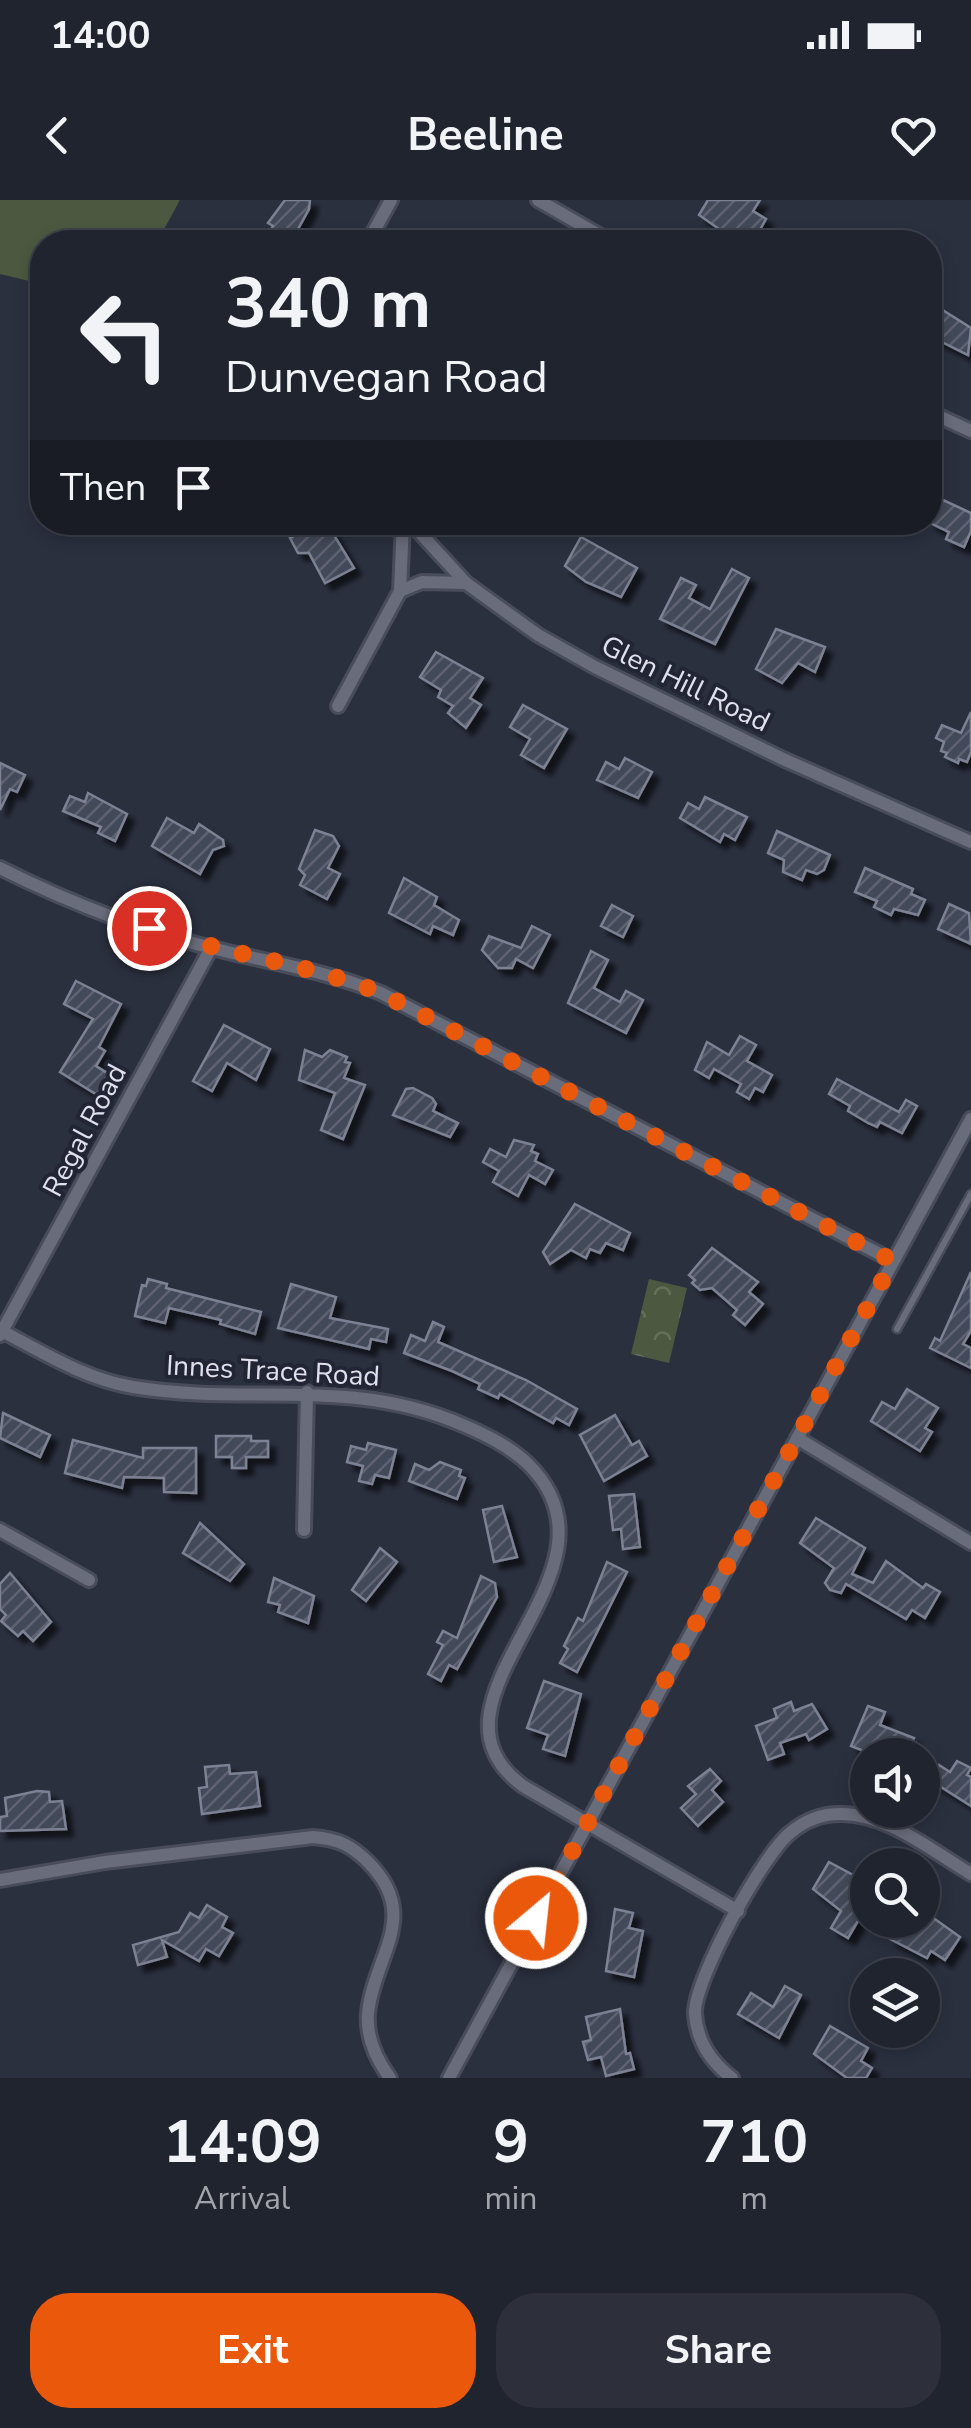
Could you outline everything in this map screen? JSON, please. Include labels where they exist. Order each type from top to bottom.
[{"type":"street","points":[[375,230],[391,200]]},
{"type":"street","points":[[538,200],[590,230]]},
{"type":"street","points":[[942,418],[971,431]]},
{"type":"street","points":[[338,706],[400,591],[402,535]]},
{"type":"street","name":"Glen Hill Road","points":[[422,535],[466,582],[538,635],[594,667],[783,759],[971,842]]},
{"type":"street","points":[[400,591],[422,582],[466,582]]},
{"type":"street","points":[[0,868],[97,910],[211,948],[304,967],[381,993],[893,1261]]},
{"type":"street","name":"Regal Road","points":[[1,1332],[211,948]]},
{"type":"street","points":[[449,2078],[971,1119]]},
{"type":"street","name":"Innes Trace Road","points":[[1,1332],[89,1375],[129,1386],[190,1392],[307,1392],[399,1402],[441,1415],[508,1448],[545,1487],[559,1530],[555,1570],[491,1698],[488,1736],[500,1765],[514,1780],[738,1910]]},
{"type":"street","points":[[304,1530],[307,1392]]},
{"type":"street","points":[[797,1438],[971,1543]]},
{"type":"street","points":[[0,1530],[89,1580]]},
{"type":"street","points":[[732,2078],[705,2048],[695,2011],[702,1975],[784,1838],[807,1822],[827,1815],[869,1817],[971,1874]]},
{"type":"street","points":[[0,1880],[106,1862],[313,1838],[345,1842],[375,1869],[392,1896],[388,1949],[368,2013],[373,2050],[390,2078]]},
{"type":"lane","points":[[896,1329],[971,1194]]},
{"type":"green space","points":[[0,200],[180,200],[164,230],[30,230],[30,281],[0,274]]},
{"type":"green space","points":[[649,1279],[687,1288],[669,1363],[631,1354]]},
{"type":"building","points":[[285,200],[310,200],[297,230],[271,230],[273,226],[268,223]]},
{"type":"building","points":[[708,200],[760,200],[753,211],[766,219],[760,230],[721,230],[699,215]]},
{"type":"building","points":[[942,310],[971,328],[968,355],[942,342]]},
{"type":"building","points":[[942,500],[971,513],[971,531],[964,547],[946,539],[949,532],[942,529]]},
{"type":"building","points":[[334,535],[354,568],[325,583],[309,553],[298,553],[290,538]]},
{"type":"building","points":[[581,537],[637,568],[621,597],[586,582],[565,566]]},
{"type":"building","points":[[732,569],[749,578],[715,644],[660,619],[681,578],[696,585],[689,598],[710,609]]},
{"type":"building","points":[[776,629],[825,647],[815,672],[798,663],[782,683],[756,669]]},
{"type":"building","points":[[436,652],[483,678],[470,698],[481,705],[466,728],[448,713],[453,706],[438,697],[441,690],[420,677]]},
{"type":"building","points":[[523,705],[567,729],[544,768],[521,755],[530,739],[510,727]]},
{"type":"building","points":[[971,712],[971,752],[967,762],[959,759],[958,763],[945,757],[947,753],[941,751],[944,742],[936,738],[942,725],[961,733]]},
{"type":"building","points":[[625,758],[652,772],[638,798],[597,780],[606,762],[619,769]]},
{"type":"building","points":[[0,763],[25,775],[17,792],[10,789],[0,810]]},
{"type":"building","points":[[88,793],[127,814],[115,841],[98,833],[101,827],[63,811],[70,796],[85,802]]},
{"type":"building","points":[[705,797],[747,817],[735,840],[724,834],[720,842],[680,818],[688,803],[699,809]]},
{"type":"building","points":[[167,818],[194,833],[199,824],[223,840],[224,846],[213,850],[200,874],[152,846]]},
{"type":"building","points":[[315,830],[333,836],[339,846],[328,868],[340,874],[327,899],[300,885],[305,875],[299,869]]},
{"type":"building","points":[[777,831],[830,855],[824,870],[817,874],[806,870],[802,880],[783,872],[784,860],[768,853]]},
{"type":"building","points":[[865,868],[913,889],[911,894],[925,900],[918,915],[894,909],[891,915],[874,907],[877,901],[855,892]]},
{"type":"building","points":[[404,878],[437,897],[434,905],[459,920],[453,935],[433,926],[430,934],[389,913]]},
{"type":"building","points":[[949,904],[969,913],[971,944],[938,929]]},
{"type":"building","points":[[612,905],[633,916],[623,937],[601,926]]},
{"type":"building","points":[[532,926],[550,935],[533,968],[516,959],[512,968],[498,968],[482,950],[489,936],[521,948]]},
{"type":"building","points":[[591,951],[608,960],[594,988],[620,1002],[626,991],[643,1000],[626,1033],[568,1003]]},
{"type":"building","points":[[76,981],[121,1004],[99,1047],[105,1051],[96,1066],[112,1076],[99,1096],[60,1072],[93,1019],[64,1004]]},
{"type":"building","points":[[224,1025],[270,1049],[256,1080],[227,1063],[212,1091],[193,1081]]},
{"type":"building","points":[[740,1036],[756,1045],[747,1061],[772,1075],[763,1092],[755,1088],[749,1099],[737,1092],[741,1084],[714,1069],[709,1078],[695,1070],[707,1042],[729,1055]]},
{"type":"building","points":[[305,1050],[322,1057],[330,1050],[347,1057],[345,1062],[350,1063],[344,1078],[365,1085],[343,1139],[321,1130],[335,1093],[299,1080]]},
{"type":"building","points":[[837,1079],[899,1112],[906,1100],[917,1106],[902,1133],[880,1122],[877,1127],[848,1111],[850,1106],[829,1094]]},
{"type":"building","points":[[413,1088],[432,1098],[436,1104],[433,1111],[458,1123],[450,1137],[393,1115],[406,1089]]},
{"type":"building","points":[[514,1140],[534,1145],[531,1151],[538,1154],[535,1161],[553,1170],[545,1184],[529,1175],[518,1196],[493,1182],[499,1171],[483,1162],[490,1149],[506,1157]]},
{"type":"building","points":[[575,1204],[630,1233],[623,1250],[606,1243],[600,1253],[590,1249],[586,1258],[571,1250],[550,1264],[543,1252]]},
{"type":"building","points":[[712,1248],[758,1282],[749,1292],[763,1304],[745,1325],[733,1315],[737,1310],[712,1288],[700,1290],[692,1283],[695,1280],[689,1275]]},
{"type":"building","points":[[971,1272],[971,1331],[963,1344],[971,1348],[971,1368],[930,1348],[935,1338],[940,1341]]},
{"type":"building","points":[[148,1279],[167,1284],[166,1288],[261,1312],[255,1334],[220,1324],[221,1320],[169,1308],[165,1323],[135,1316],[142,1285],[146,1286]]},
{"type":"building","points":[[291,1284],[336,1297],[330,1318],[388,1329],[386,1342],[371,1339],[369,1349],[278,1328]]},
{"type":"building","points":[[433,1322],[444,1327],[438,1342],[526,1380],[577,1409],[569,1425],[556,1418],[553,1423],[500,1394],[498,1398],[478,1389],[480,1384],[404,1353],[411,1335],[425,1341]]},
{"type":"building","points":[[907,1389],[938,1408],[925,1428],[932,1432],[920,1451],[871,1421],[882,1402],[895,1409]]},
{"type":"building","points":[[3,1413],[50,1435],[40,1457],[0,1438]]},
{"type":"building","points":[[615,1415],[632,1445],[639,1441],[647,1456],[604,1481],[580,1435]]},
{"type":"building","points":[[216,1436],[251,1436],[251,1441],[268,1441],[268,1457],[246,1457],[246,1468],[232,1468],[232,1457],[216,1457]]},
{"type":"building","points":[[73,1440],[143,1458],[143,1448],[196,1448],[196,1493],[164,1492],[164,1478],[124,1477],[122,1488],[65,1473]]},
{"type":"building","points":[[368,1443],[396,1450],[389,1478],[375,1475],[372,1484],[359,1481],[363,1466],[347,1462],[351,1446],[366,1450]]},
{"type":"building","points":[[440,1462],[461,1470],[459,1476],[465,1478],[457,1499],[409,1481],[415,1464],[429,1470]]},
{"type":"building","points":[[634,1494],[640,1547],[623,1549],[621,1529],[613,1530],[609,1496]]},
{"type":"building","points":[[502,1506],[517,1557],[494,1562],[483,1510]]},
{"type":"building","points":[[816,1518],[865,1548],[852,1574],[873,1583],[886,1561],[923,1588],[926,1584],[940,1592],[925,1618],[912,1610],[906,1619],[846,1584],[841,1593],[830,1590],[825,1583],[834,1568],[800,1543]]},
{"type":"building","points":[[200,1523],[244,1564],[230,1581],[183,1553]]},
{"type":"building","points":[[380,1548],[397,1562],[366,1601],[352,1590]]},
{"type":"building","points":[[607,1562],[627,1572],[577,1672],[560,1663],[568,1649],[564,1646],[578,1618],[583,1621]]},
{"type":"building","points":[[10,1573],[51,1622],[33,1641],[23,1631],[18,1636],[1,1621],[6,1615],[0,1609],[0,1584]]},
{"type":"building","points":[[481,1576],[495,1583],[497,1597],[457,1669],[449,1665],[441,1681],[428,1674],[443,1645],[437,1642],[443,1631],[457,1638]]},
{"type":"building","points":[[274,1578],[314,1596],[308,1623],[278,1612],[280,1605],[268,1602]]},
{"type":"building","points":[[544,1681],[581,1694],[565,1756],[543,1749],[548,1735],[527,1728]]},
{"type":"building","points":[[791,1702],[794,1711],[812,1704],[827,1729],[809,1740],[806,1734],[780,1743],[784,1754],[768,1760],[756,1726],[777,1718],[774,1709]]},
{"type":"building","points":[[868,1706],[885,1712],[880,1725],[914,1738],[854,1738]]},
{"type":"building","points":[[957,1761],[971,1768],[967,1775],[971,1777],[971,1806],[940,1786],[940,1766],[950,1772]]},
{"type":"building","points":[[229,1765],[230,1774],[256,1772],[260,1806],[202,1814],[199,1788],[207,1787],[205,1767]]},
{"type":"building","points":[[710,1769],[721,1781],[712,1790],[723,1802],[698,1826],[681,1808],[696,1794],[688,1786]]},
{"type":"building","points":[[49,1792],[50,1802],[62,1801],[66,1829],[0,1831],[0,1817],[7,1816],[5,1798]]},
{"type":"building","points":[[829,1862],[850,1873],[848,1938],[831,1928],[841,1911],[813,1889]]},
{"type":"building","points":[[207,1905],[227,1917],[222,1927],[233,1933],[219,1956],[206,1949],[199,1961],[162,1940],[167,1957],[138,1965],[133,1945],[179,1932],[190,1913],[199,1918]]},
{"type":"building","points":[[615,1909],[633,1913],[629,1928],[643,1931],[634,1977],[606,1971]]},
{"type":"building","points":[[940,1923],[960,1937],[945,1960],[931,1951],[927,1958],[890,1939],[940,1938]]},
{"type":"building","points":[[785,1986],[801,1995],[779,2038],[738,2014],[751,1993],[773,2007]]},
{"type":"building","points":[[620,2009],[626,2054],[630,2053],[634,2069],[606,2076],[601,2057],[588,2060],[583,2042],[591,2040],[586,2017]]},
{"type":"building","points":[[830,2026],[850,2038],[850,2048],[868,2048],[861,2061],[872,2068],[866,2078],[847,2078],[814,2054]]},
{"type":"route","points":[[149,928],[226,952],[338,976],[381,993],[841,1230],[893,1261],[536,1918]]}]
